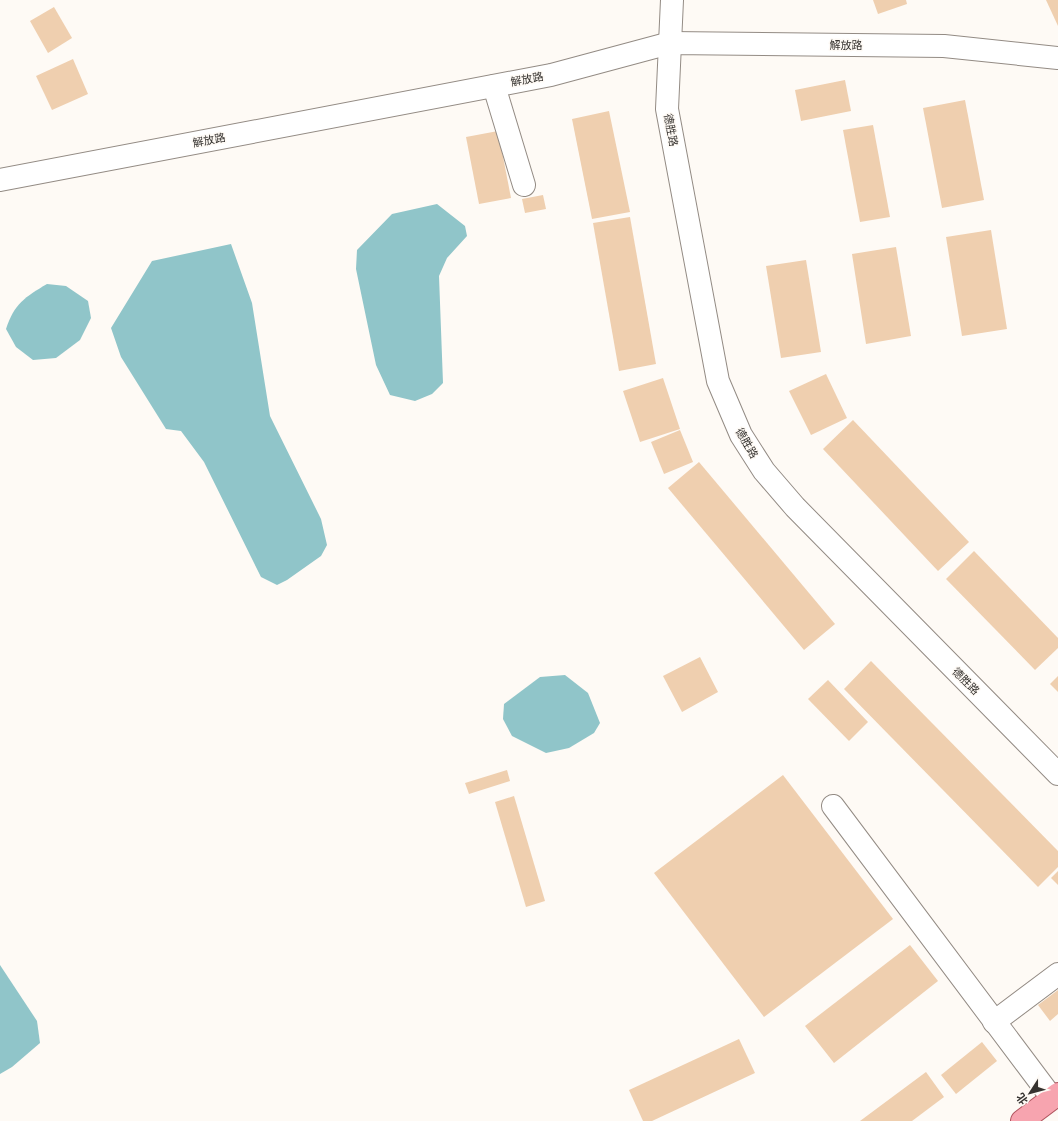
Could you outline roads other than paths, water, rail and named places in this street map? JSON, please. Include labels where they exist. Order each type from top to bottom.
[{"type":"main road","points":[[1022,1121],[1055,1096]]},
{"type":"street","name":"德胜路","points":[[672,0],[667,109],[668,117],[718,381],[741,436],[764,471],[795,506],[1058,774]]},
{"type":"street","name":"解放路","points":[[0,180],[550,75],[670,43],[944,46],[1058,58]]},
{"type":"street","points":[[494,86],[524,185]]},
{"type":"street","points":[[833,806],[994,1022],[1055,1096]]},
{"type":"street","points":[[994,1022],[1058,974]]},
{"type":"water","points":[[437,204],[465,226],[467,236],[447,258],[439,276],[443,383],[432,394],[415,401],[390,395],[376,365],[356,269],[357,250],[392,214]]},
{"type":"water","points":[[231,244],[252,303],[270,416],[321,519],[327,545],[321,556],[287,580],[277,585],[261,577],[204,462],[181,431],[166,429],[121,357],[111,328],[152,261]]},
{"type":"water","points":[[47,284],[66,286],[88,301],[91,318],[80,340],[56,358],[33,360],[16,347],[6,329],[9,320],[21,302],[26,297]]},
{"type":"water","points":[[565,675],[588,693],[600,723],[594,733],[569,748],[546,753],[512,736],[503,719],[504,704],[540,677]]},
{"type":"water","points":[[0,965],[37,1021],[40,1043],[12,1067],[0,1074]]}]
